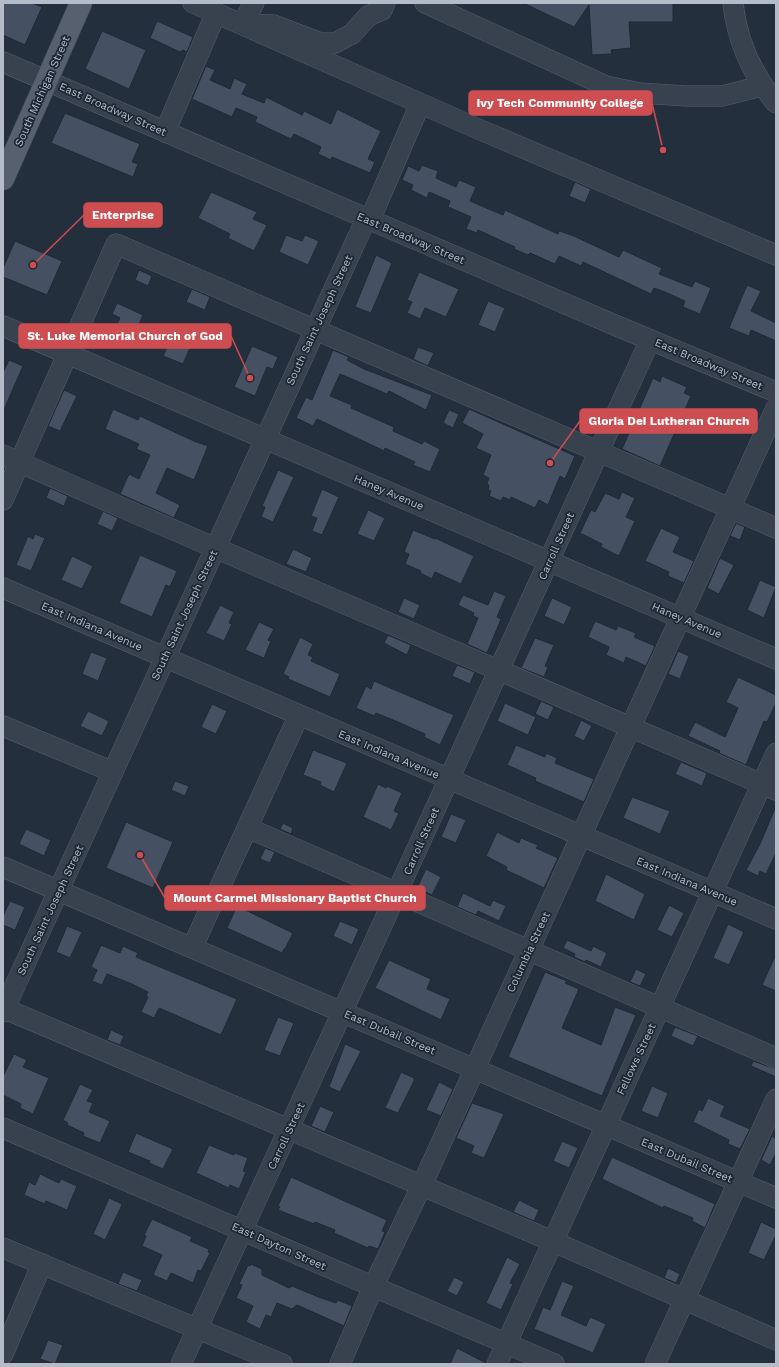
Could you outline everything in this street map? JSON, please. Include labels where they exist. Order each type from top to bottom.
[{"type":"main road","name":"South Michigan Street","points":[[3,179],[81,3]]},
{"type":"street","points":[[193,3],[420,104],[776,255]]},
{"type":"street","points":[[242,24],[254,3]]},
{"type":"street","points":[[242,24],[274,25],[321,43],[335,44],[352,34],[368,16],[382,10],[385,3]]},
{"type":"street","points":[[425,3],[606,86],[640,93],[687,96],[722,96],[762,86]]},
{"type":"street","points":[[733,3],[734,16],[743,48],[752,70],[762,86],[776,103]]},
{"type":"street","points":[[165,132],[216,13]]},
{"type":"street","name":"East Broadway Street","points":[[3,62],[650,340],[776,392]]},
{"type":"street","name":"South Saint Joseph Street","points":[[3,1010],[420,104]]},
{"type":"street","points":[[3,500],[11,458],[68,354],[116,244],[776,528]]},
{"type":"street","name":"Haney Avenue","points":[[3,326],[776,658]]},
{"type":"street","name":"Carroll Street","points":[[181,1364],[650,340]]},
{"type":"street","name":"Columbia Street","points":[[373,1287],[421,1187],[776,408]]},
{"type":"street","points":[[11,458],[215,548],[769,787]]},
{"type":"street","name":"East Indiana Avenue","points":[[3,588],[776,918]]},
{"type":"street","points":[[192,948],[299,715]]},
{"type":"street","points":[[3,726],[113,772]]},
{"type":"street","name":"Fellows Street","points":[[498,1364],[552,1242],[713,892],[769,787],[776,754]]},
{"type":"street","points":[[248,828],[396,894],[529,950],[776,1058]]},
{"type":"street","name":"East Dubail Street","points":[[3,867],[776,1198]]},
{"type":"street","points":[[3,1010],[288,1129],[685,1299],[776,1340]]},
{"type":"street","points":[[655,1364],[776,1099]]},
{"type":"street","name":"East Dayton Street","points":[[3,1128],[554,1364]]},
{"type":"street","points":[[3,1248],[282,1364]]},
{"type":"street","points":[[3,1354],[42,1264]]},
{"type":"street","points":[[340,1364],[373,1287]]},
{"type":"street","points":[[3,1361],[9,1364]]},
{"type":"building","points":[[3,3],[32,3],[42,7],[25,45],[3,35]]},
{"type":"building","points":[[523,3],[673,3],[673,22],[629,22],[631,48],[611,50],[612,54],[592,55],[589,5],[574,27]]},
{"type":"building","points":[[157,21],[193,37],[187,52],[183,50],[180,52],[150,38]]},
{"type":"building","points":[[102,31],[146,50],[129,89],[85,69]]},
{"type":"building","points":[[206,66],[215,70],[210,80],[230,89],[234,78],[247,84],[242,94],[264,103],[266,97],[302,115],[304,111],[331,124],[337,109],[381,131],[368,159],[375,162],[370,173],[332,157],[331,160],[318,154],[321,147],[294,134],[291,139],[255,122],[257,117],[236,108],[232,117],[192,99]]},
{"type":"building","points":[[65,113],[140,144],[132,162],[138,164],[133,177],[51,143]]},
{"type":"building","points":[[422,165],[438,171],[436,178],[456,187],[459,180],[476,187],[470,201],[503,215],[505,210],[558,234],[559,231],[574,236],[619,257],[623,250],[662,268],[659,274],[692,287],[695,281],[711,288],[700,314],[683,307],[685,301],[665,292],[654,288],[651,294],[583,262],[581,266],[559,256],[555,264],[530,253],[528,255],[514,249],[515,247],[478,230],[477,233],[466,229],[471,217],[448,207],[450,201],[429,192],[427,198],[411,190],[413,185],[402,180],[408,166],[419,171]]},
{"type":"building","points":[[575,182],[591,189],[585,203],[569,196]]},
{"type":"building","points":[[211,192],[257,212],[253,219],[267,225],[254,251],[228,238],[230,234],[198,218]]},
{"type":"building","points":[[286,235],[302,241],[305,235],[319,241],[308,265],[279,252]]},
{"type":"building","points":[[15,241],[62,261],[47,295],[3,277],[3,268]]},
{"type":"building","points":[[376,255],[392,263],[371,313],[355,307]]},
{"type":"building","points":[[139,270],[152,276],[148,286],[135,280]]},
{"type":"building","points":[[419,272],[459,289],[446,317],[425,308],[420,319],[407,313],[412,302],[407,300]]},
{"type":"building","points":[[747,285],[761,291],[751,311],[776,323],[776,341],[751,330],[749,336],[729,328]]},
{"type":"building","points":[[192,289],[210,297],[205,310],[186,302]]},
{"type":"building","points":[[488,301],[505,308],[495,332],[478,325]]},
{"type":"building","points":[[117,303],[143,315],[131,344],[112,335],[120,318],[112,314]]},
{"type":"building","points":[[174,332],[193,341],[183,364],[163,356]]},
{"type":"building","points":[[252,346],[278,357],[273,369],[267,367],[255,396],[234,387]]},
{"type":"building","points":[[418,347],[434,353],[428,366],[413,359]]},
{"type":"building","points":[[333,350],[349,357],[347,360],[364,369],[432,395],[426,410],[389,391],[387,394],[340,374],[330,396],[352,405],[351,408],[394,427],[393,431],[422,444],[424,441],[440,449],[430,472],[413,465],[415,462],[385,448],[384,451],[317,419],[313,426],[296,418],[306,397],[312,400]]},
{"type":"building","points":[[9,360],[23,366],[3,412],[3,372]]},
{"type":"building","points":[[662,376],[687,387],[684,393],[691,396],[660,466],[622,449],[653,378],[660,382]]},
{"type":"building","points":[[64,390],[77,396],[60,431],[48,426]]},
{"type":"building","points":[[113,409],[138,420],[140,416],[208,446],[194,480],[167,468],[156,493],[180,505],[174,518],[120,494],[129,474],[139,479],[150,455],[136,449],[139,444],[105,429]]},
{"type":"building","points":[[469,409],[575,456],[565,479],[560,476],[548,505],[539,500],[535,508],[511,497],[510,500],[503,497],[501,501],[489,496],[491,491],[488,490],[489,486],[487,483],[489,478],[483,475],[491,455],[476,448],[483,434],[462,423]]},
{"type":"building","points":[[449,410],[459,414],[453,428],[443,423]]},
{"type":"building","points":[[278,470],[294,477],[273,522],[261,517],[265,507],[262,506]]},
{"type":"building","points":[[50,488],[68,496],[64,506],[46,498]]},
{"type":"building","points":[[322,489],[339,497],[322,535],[312,531],[317,518],[311,516]]},
{"type":"building","points":[[622,492],[635,498],[626,517],[635,521],[619,556],[601,547],[602,544],[580,533],[591,510],[595,512],[605,493],[619,499]]},
{"type":"building","points":[[368,510],[385,518],[374,541],[357,534]]},
{"type":"building","points":[[103,511],[118,518],[112,531],[97,524]]},
{"type":"building","points":[[736,523],[745,527],[740,540],[730,536]]},
{"type":"building","points":[[661,528],[680,537],[673,552],[694,561],[684,583],[668,576],[669,572],[645,561]]},
{"type":"building","points":[[413,530],[435,538],[474,556],[461,584],[435,572],[432,579],[420,573],[421,571],[405,564],[409,554],[404,552]]},
{"type":"building","points":[[35,534],[45,538],[31,571],[16,565],[28,536],[33,539]]},
{"type":"building","points":[[293,549],[312,558],[306,572],[286,564]]},
{"type":"building","points":[[140,555],[177,571],[170,587],[166,585],[152,617],[119,603]]},
{"type":"building","points":[[72,556],[93,566],[82,589],[61,580]]},
{"type":"building","points":[[720,558],[734,565],[719,594],[707,588]]},
{"type":"building","points":[[760,580],[776,587],[764,618],[747,610]]},
{"type":"building","points":[[494,591],[506,596],[497,617],[501,619],[487,653],[467,644],[478,618],[473,616],[474,613],[458,605],[463,595],[488,605]]},
{"type":"building","points":[[404,598],[420,605],[414,619],[398,612]]},
{"type":"building","points":[[552,598],[572,607],[564,625],[544,616]]},
{"type":"building","points":[[220,605],[234,612],[229,623],[232,624],[224,641],[206,633]]},
{"type":"building","points":[[595,621],[616,630],[618,626],[636,633],[634,637],[655,646],[646,666],[626,657],[624,663],[606,655],[609,647],[588,637]]},
{"type":"building","points":[[259,622],[274,629],[268,640],[271,641],[264,658],[245,650]]},
{"type":"building","points":[[388,635],[411,645],[407,655],[384,643]]},
{"type":"building","points":[[300,637],[313,644],[308,655],[313,657],[311,661],[340,674],[330,697],[288,679],[289,677],[283,674]]},
{"type":"building","points":[[535,638],[554,645],[545,666],[548,667],[544,677],[521,668]]},
{"type":"building","points":[[678,651],[689,656],[680,679],[668,674]]},
{"type":"building","points":[[91,652],[107,658],[98,681],[82,674]]},
{"type":"building","points":[[457,665],[475,672],[470,684],[452,676]]},
{"type":"building","points":[[738,677],[776,695],[776,703],[767,722],[764,721],[746,765],[719,753],[720,751],[688,736],[695,722],[725,737],[738,708],[726,702]]},
{"type":"building","points":[[374,681],[454,715],[440,745],[424,737],[425,734],[398,722],[376,713],[374,716],[356,708],[366,686],[371,689]]},
{"type":"building","points":[[541,701],[554,707],[548,720],[535,714]]},
{"type":"building","points":[[505,703],[536,717],[528,735],[497,721]]},
{"type":"building","points":[[212,704],[227,711],[216,734],[201,727]]},
{"type":"building","points":[[88,711],[109,721],[102,736],[80,726]]},
{"type":"building","points":[[581,720],[592,726],[584,741],[574,736]]},
{"type":"building","points":[[516,745],[545,757],[546,753],[557,758],[555,763],[594,779],[584,802],[535,781],[536,778],[507,765]]},
{"type":"building","points":[[313,750],[347,763],[334,792],[320,785],[321,782],[303,775]]},
{"type":"building","points":[[681,762],[707,773],[702,786],[675,774]]},
{"type":"building","points":[[175,781],[189,786],[185,796],[171,790]]},
{"type":"building","points":[[378,784],[386,788],[387,786],[402,793],[394,811],[399,813],[391,830],[363,817]]},
{"type":"building","points":[[632,797],[670,811],[660,834],[623,818]]},
{"type":"building","points":[[776,806],[776,853],[766,874],[760,871],[758,876],[746,870],[760,844]]},
{"type":"building","points":[[451,814],[466,820],[456,843],[441,837]]},
{"type":"building","points":[[126,822],[173,842],[153,888],[106,868]]},
{"type":"building","points":[[283,823],[293,828],[291,834],[280,829]]},
{"type":"building","points":[[26,829],[51,840],[44,856],[19,844]]},
{"type":"building","points":[[497,832],[519,843],[521,838],[538,845],[536,848],[558,858],[544,888],[506,870],[507,867],[486,856]]},
{"type":"building","points":[[265,848],[275,852],[270,863],[260,859]]},
{"type":"building","points":[[426,869],[441,877],[432,895],[417,888]]},
{"type":"building","points":[[606,874],[645,894],[634,920],[595,901]]},
{"type":"building","points":[[463,893],[490,906],[493,900],[506,906],[499,921],[478,911],[476,915],[457,907]]},
{"type":"building","points":[[10,901],[25,907],[15,930],[3,925],[3,916]]},
{"type":"building","points":[[669,905],[684,913],[672,937],[657,930]]},
{"type":"building","points":[[237,906],[293,933],[282,953],[227,928]]},
{"type":"building","points":[[340,921],[359,929],[352,945],[333,936]]},
{"type":"building","points":[[728,924],[744,932],[729,965],[713,958]]},
{"type":"building","points":[[67,926],[82,932],[70,958],[56,952]]},
{"type":"building","points":[[567,940],[591,951],[593,946],[607,953],[601,967],[586,960],[585,962],[574,957],[575,954],[563,948]]},
{"type":"building","points":[[101,945],[120,953],[123,946],[138,953],[136,957],[237,999],[221,1035],[159,1008],[154,1018],[141,1012],[148,997],[146,996],[148,992],[132,984],[107,974],[102,985],[92,981],[97,970],[91,967]]},
{"type":"building","points":[[776,954],[776,991],[762,985]]},
{"type":"building","points":[[389,960],[431,979],[427,989],[450,999],[441,1020],[375,988]]},
{"type":"building","points":[[636,969],[646,974],[640,986],[630,982]]},
{"type":"building","points":[[545,972],[567,981],[565,983],[579,989],[562,1028],[601,1045],[615,1007],[636,1015],[602,1096],[508,1057]]},
{"type":"building","points":[[278,1017],[294,1023],[280,1056],[264,1050]]},
{"type":"building","points":[[675,1027],[698,1036],[693,1046],[671,1036]]},
{"type":"building","points":[[111,1030],[124,1036],[120,1045],[107,1040]]},
{"type":"building","points":[[345,1044],[361,1051],[340,1092],[329,1087]]},
{"type":"building","points":[[14,1054],[27,1060],[23,1067],[49,1078],[33,1114],[20,1108],[21,1104],[3,1095],[3,1076]]},
{"type":"building","points":[[753,1061],[776,1069],[776,1077],[751,1066]]},
{"type":"building","points":[[401,1072],[414,1078],[414,1081],[398,1113],[385,1108]]},
{"type":"building","points":[[439,1082],[453,1089],[441,1116],[426,1110]]},
{"type":"building","points":[[80,1084],[93,1090],[87,1101],[93,1103],[89,1112],[110,1121],[100,1143],[83,1136],[84,1133],[67,1125],[68,1123],[63,1120]]},
{"type":"building","points":[[652,1086],[668,1093],[658,1118],[641,1111]]},
{"type":"building","points":[[708,1098],[725,1106],[720,1116],[750,1129],[740,1149],[728,1144],[729,1140],[693,1122],[699,1109],[702,1111]]},
{"type":"building","points":[[472,1103],[504,1114],[484,1158],[471,1153],[474,1146],[456,1138]]},
{"type":"building","points":[[320,1106],[334,1112],[325,1132],[311,1126]]},
{"type":"building","points":[[136,1133],[173,1149],[163,1169],[149,1163],[150,1161],[128,1152]]},
{"type":"building","points":[[772,1136],[776,1139],[776,1153],[770,1165],[761,1160]]},
{"type":"building","points":[[562,1141],[578,1148],[569,1168],[553,1161]]},
{"type":"building","points":[[209,1145],[234,1155],[235,1153],[248,1158],[243,1171],[246,1172],[239,1189],[230,1185],[229,1188],[196,1173]]},
{"type":"building","points":[[612,1157],[715,1204],[705,1228],[692,1221],[693,1218],[664,1206],[663,1208],[602,1179]]},
{"type":"building","points":[[40,1174],[59,1183],[61,1179],[77,1186],[67,1210],[46,1201],[45,1204],[24,1195],[29,1182],[35,1185]]},
{"type":"building","points":[[291,1177],[387,1220],[382,1231],[385,1232],[378,1249],[369,1246],[368,1248],[334,1233],[335,1230],[315,1222],[314,1224],[278,1210],[280,1207],[278,1206]]},
{"type":"building","points":[[109,1198],[122,1204],[105,1240],[93,1234]]},
{"type":"building","points":[[519,1200],[539,1210],[534,1221],[513,1212]]},
{"type":"building","points":[[152,1219],[192,1237],[190,1241],[209,1249],[208,1252],[210,1253],[201,1271],[198,1270],[193,1283],[171,1273],[167,1281],[153,1275],[162,1255],[142,1246],[146,1236],[144,1235]]},
{"type":"building","points":[[761,1222],[776,1229],[776,1235],[764,1260],[748,1253]]},
{"type":"building","points":[[507,1257],[520,1264],[510,1283],[513,1284],[501,1310],[486,1303]]},
{"type":"building","points":[[251,1264],[262,1269],[262,1275],[289,1288],[292,1286],[336,1303],[338,1300],[352,1306],[344,1326],[297,1305],[292,1309],[277,1303],[271,1317],[266,1315],[260,1329],[246,1322],[253,1306],[236,1298],[242,1285],[239,1284],[248,1265],[250,1266]]},
{"type":"building","points":[[668,1268],[680,1274],[676,1283],[664,1278]]},
{"type":"building","points":[[123,1272],[142,1280],[137,1291],[118,1284]]},
{"type":"building","points":[[454,1277],[464,1282],[457,1296],[447,1291]]},
{"type":"building","points":[[562,1281],[574,1286],[561,1315],[586,1326],[590,1317],[606,1324],[593,1353],[534,1329],[543,1307],[550,1310]]},
{"type":"building","points":[[48,1340],[63,1345],[55,1364],[40,1359]]},
{"type":"building","points":[[457,1348],[486,1363],[486,1364],[450,1364]]},
{"type":"place","name":"Ivy Tech Community College","points":[[663,150]]},
{"type":"place","name":"Enterprise","points":[[33,265]]},
{"type":"place","name":"St. Luke Memorial Church of God","points":[[250,378]]},
{"type":"place","name":"Gloria Dei Lutheran Church","points":[[550,463]]},
{"type":"place","name":"Mount Carmel Missionary Baptist Church","points":[[140,855]]}]
